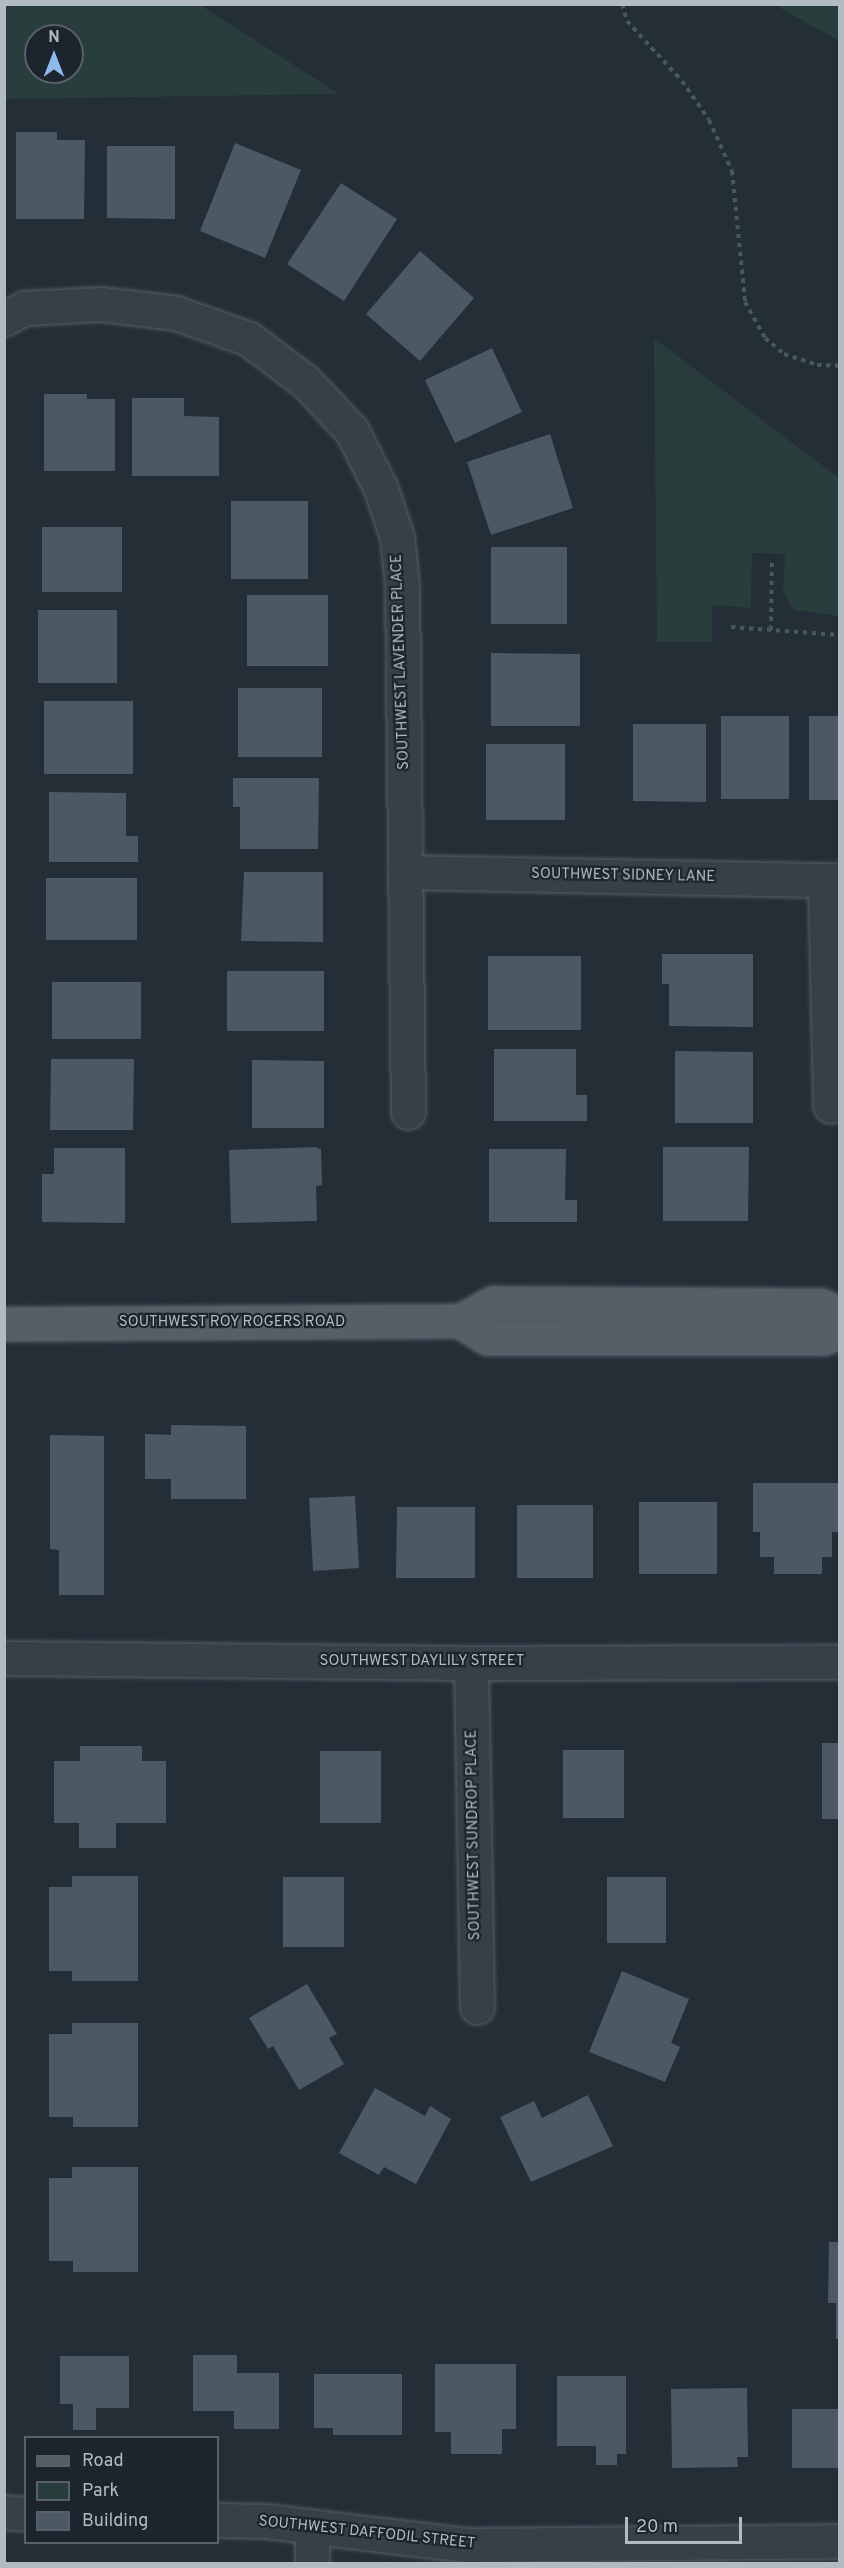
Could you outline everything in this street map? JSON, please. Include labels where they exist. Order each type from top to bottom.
[{"type":"main road","name":"SOUTHWEST ROY ROGERS ROAD","points":[[4,1324],[460,1322],[493,1303],[820,1305],[840,1314]]},
{"type":"main road","points":[[460,1322],[487,1338],[824,1338],[840,1331]]},
{"type":"street","name":"SOUTHWEST LAVENDER PLACE","points":[[4,319],[25,308],[101,304],[176,313],[249,339],[306,382],[352,431],[381,489],[397,537],[402,585],[408,1112]]},
{"type":"street","name":"SOUTHWEST SIDNEY LANE","points":[[406,872],[832,880]]},
{"type":"street","points":[[830,1106],[832,880]]},
{"type":"street","name":"SOUTHWEST DAYLILY STREET","points":[[4,1658],[471,1663],[840,1662]]},
{"type":"street","name":"SOUTHWEST SUNDROP PLACE","points":[[471,1663],[477,2007]]},
{"type":"street","points":[[4,2512],[24,2514]]},
{"type":"street","name":"SOUTHWEST DAFFODIL STREET","points":[[219,2520],[312,2527],[466,2544],[684,2553],[840,2541]]},
{"type":"street","points":[[312,2527],[312,2564]]},
{"type":"path","points":[[622,4],[627,21],[682,81],[709,120],[732,171],[745,302],[765,338],[784,354],[817,365],[840,366]]},
{"type":"path","points":[[771,630],[772,559]]},
{"type":"path","points":[[731,627],[840,634]]},
{"type":"green space","points":[[4,5],[200,5],[339,94],[5,99]]},
{"type":"green space","points":[[775,5],[839,5],[839,41]]},
{"type":"green space","points":[[654,338],[839,478],[839,616],[794,610],[783,592],[785,554],[752,553],[751,608],[712,605],[712,642],[657,642]]},
{"type":"building","points":[[16,132],[57,132],[57,140],[85,140],[84,219],[16,219]]},
{"type":"building","points":[[235,143],[301,170],[265,258],[200,231]]},
{"type":"building","points":[[107,146],[175,146],[175,219],[107,218]]},
{"type":"building","points":[[341,183],[397,219],[344,301],[287,264]]},
{"type":"building","points":[[420,251],[474,298],[420,361],[366,314]]},
{"type":"building","points":[[492,348],[522,412],[455,443],[425,380]]},
{"type":"building","points":[[44,394],[87,394],[87,399],[115,399],[115,471],[44,471]]},
{"type":"building","points":[[132,398],[184,398],[184,416],[219,417],[219,476],[132,476]]},
{"type":"building","points":[[550,434],[573,508],[491,535],[467,462]]},
{"type":"building","points":[[231,501],[308,501],[308,579],[231,579]]},
{"type":"building","points":[[42,527],[122,527],[122,592],[42,592]]},
{"type":"building","points":[[491,547],[567,547],[567,624],[491,624]]},
{"type":"building","points":[[247,595],[328,595],[328,666],[247,666]]},
{"type":"building","points":[[38,610],[117,610],[117,683],[38,683]]},
{"type":"building","points":[[491,653],[580,654],[580,726],[491,726]]},
{"type":"building","points":[[238,688],[322,688],[322,757],[238,757]]},
{"type":"building","points":[[44,701],[133,701],[133,774],[44,774]]},
{"type":"building","points":[[721,716],[789,716],[789,799],[721,799]]},
{"type":"building","points":[[809,716],[840,716],[840,800],[809,800]]},
{"type":"building","points":[[633,724],[706,724],[706,802],[633,801]]},
{"type":"building","points":[[486,744],[565,744],[565,820],[486,820]]},
{"type":"building","points":[[233,778],[319,778],[318,849],[240,849],[240,807],[233,807]]},
{"type":"building","points":[[49,792],[126,793],[126,836],[138,836],[138,862],[49,862]]},
{"type":"building","points":[[244,872],[323,872],[323,942],[241,941]]},
{"type":"building","points":[[46,878],[137,878],[137,940],[46,940]]},
{"type":"building","points":[[662,954],[753,954],[753,1027],[669,1026],[669,984],[662,984]]},
{"type":"building","points":[[488,956],[581,956],[581,1030],[488,1030]]},
{"type":"building","points":[[227,971],[324,971],[324,1031],[227,1031]]},
{"type":"building","points":[[52,982],[141,982],[141,1039],[52,1039]]},
{"type":"building","points":[[494,1049],[576,1049],[576,1095],[587,1095],[587,1121],[494,1121]]},
{"type":"building","points":[[675,1051],[753,1052],[753,1123],[675,1123]]},
{"type":"building","points":[[51,1059],[134,1059],[133,1130],[50,1130]]},
{"type":"building","points":[[252,1060],[324,1061],[324,1128],[252,1128]]},
{"type":"building","points":[[315,1147],[321,1149],[322,1185],[316,1186],[317,1221],[231,1223],[229,1150]]},
{"type":"building","points":[[663,1147],[749,1147],[748,1221],[663,1221]]},
{"type":"building","points":[[54,1148],[125,1148],[125,1223],[42,1222],[42,1174],[54,1174]]},
{"type":"building","points":[[489,1149],[566,1149],[565,1200],[577,1200],[577,1222],[489,1222]]},
{"type":"building","points":[[171,1425],[246,1426],[246,1499],[171,1499],[171,1479],[145,1479],[145,1434],[171,1435]]},
{"type":"building","points":[[50,1435],[104,1436],[104,1595],[59,1595],[59,1550],[50,1549]]},
{"type":"building","points":[[753,1483],[840,1483],[840,1532],[832,1532],[832,1557],[822,1557],[822,1574],[774,1574],[774,1557],[760,1557],[760,1532],[753,1532]]},
{"type":"building","points":[[355,1496],[359,1568],[313,1571],[309,1498]]},
{"type":"building","points":[[639,1502],[717,1502],[717,1574],[639,1574]]},
{"type":"building","points":[[517,1505],[593,1505],[593,1578],[517,1578]]},
{"type":"building","points":[[397,1507],[475,1507],[475,1578],[396,1578]]},
{"type":"building","points":[[822,1743],[840,1743],[840,1819],[822,1819]]},
{"type":"building","points":[[80,1746],[142,1746],[142,1761],[166,1761],[166,1823],[116,1823],[116,1848],[79,1848],[79,1823],[54,1823],[54,1761],[80,1761]]},
{"type":"building","points":[[563,1750],[624,1750],[624,1818],[563,1818]]},
{"type":"building","points":[[320,1751],[381,1751],[381,1823],[320,1823]]},
{"type":"building","points":[[72,1876],[138,1876],[138,1981],[72,1981],[72,1971],[49,1971],[49,1887],[72,1887]]},
{"type":"building","points":[[283,1877],[344,1877],[344,1947],[283,1947]]},
{"type":"building","points":[[607,1877],[666,1877],[666,1943],[607,1943]]},
{"type":"building","points":[[622,1971],[689,1999],[671,2043],[680,2047],[665,2082],[589,2052]]},
{"type":"building","points":[[307,1984],[337,2034],[329,2038],[344,2064],[299,2090],[273,2046],[268,2049],[249,2018]]},
{"type":"building","points":[[72,2023],[138,2023],[138,2127],[73,2127],[73,2117],[49,2117],[49,2034],[72,2034]]},
{"type":"building","points":[[375,2088],[425,2116],[430,2106],[451,2119],[416,2184],[384,2167],[379,2175],[339,2153]]},
{"type":"building","points":[[588,2095],[613,2146],[531,2182],[500,2117],[534,2101],[542,2118]]},
{"type":"building","points":[[72,2167],[138,2167],[138,2272],[73,2272],[73,2261],[49,2261],[49,2178],[72,2178]]},
{"type":"building","points":[[829,2242],[840,2242],[840,2339],[836,2339],[836,2303],[828,2303]]},
{"type":"building","points":[[193,2355],[237,2355],[237,2373],[279,2373],[279,2429],[234,2429],[234,2411],[193,2411]]},
{"type":"building","points":[[60,2356],[129,2356],[129,2408],[96,2408],[96,2430],[73,2430],[73,2404],[60,2404]]},
{"type":"building","points":[[435,2364],[516,2364],[516,2429],[502,2429],[502,2454],[451,2454],[451,2432],[435,2432]]},
{"type":"building","points":[[314,2374],[402,2374],[402,2435],[333,2435],[333,2428],[314,2428]]},
{"type":"building","points":[[557,2376],[626,2376],[626,2454],[617,2454],[617,2465],[596,2465],[596,2446],[557,2446]]},
{"type":"building","points":[[747,2388],[748,2457],[737,2457],[738,2467],[672,2468],[671,2389]]},
{"type":"building","points":[[792,2409],[840,2409],[840,2468],[792,2468]]}]
